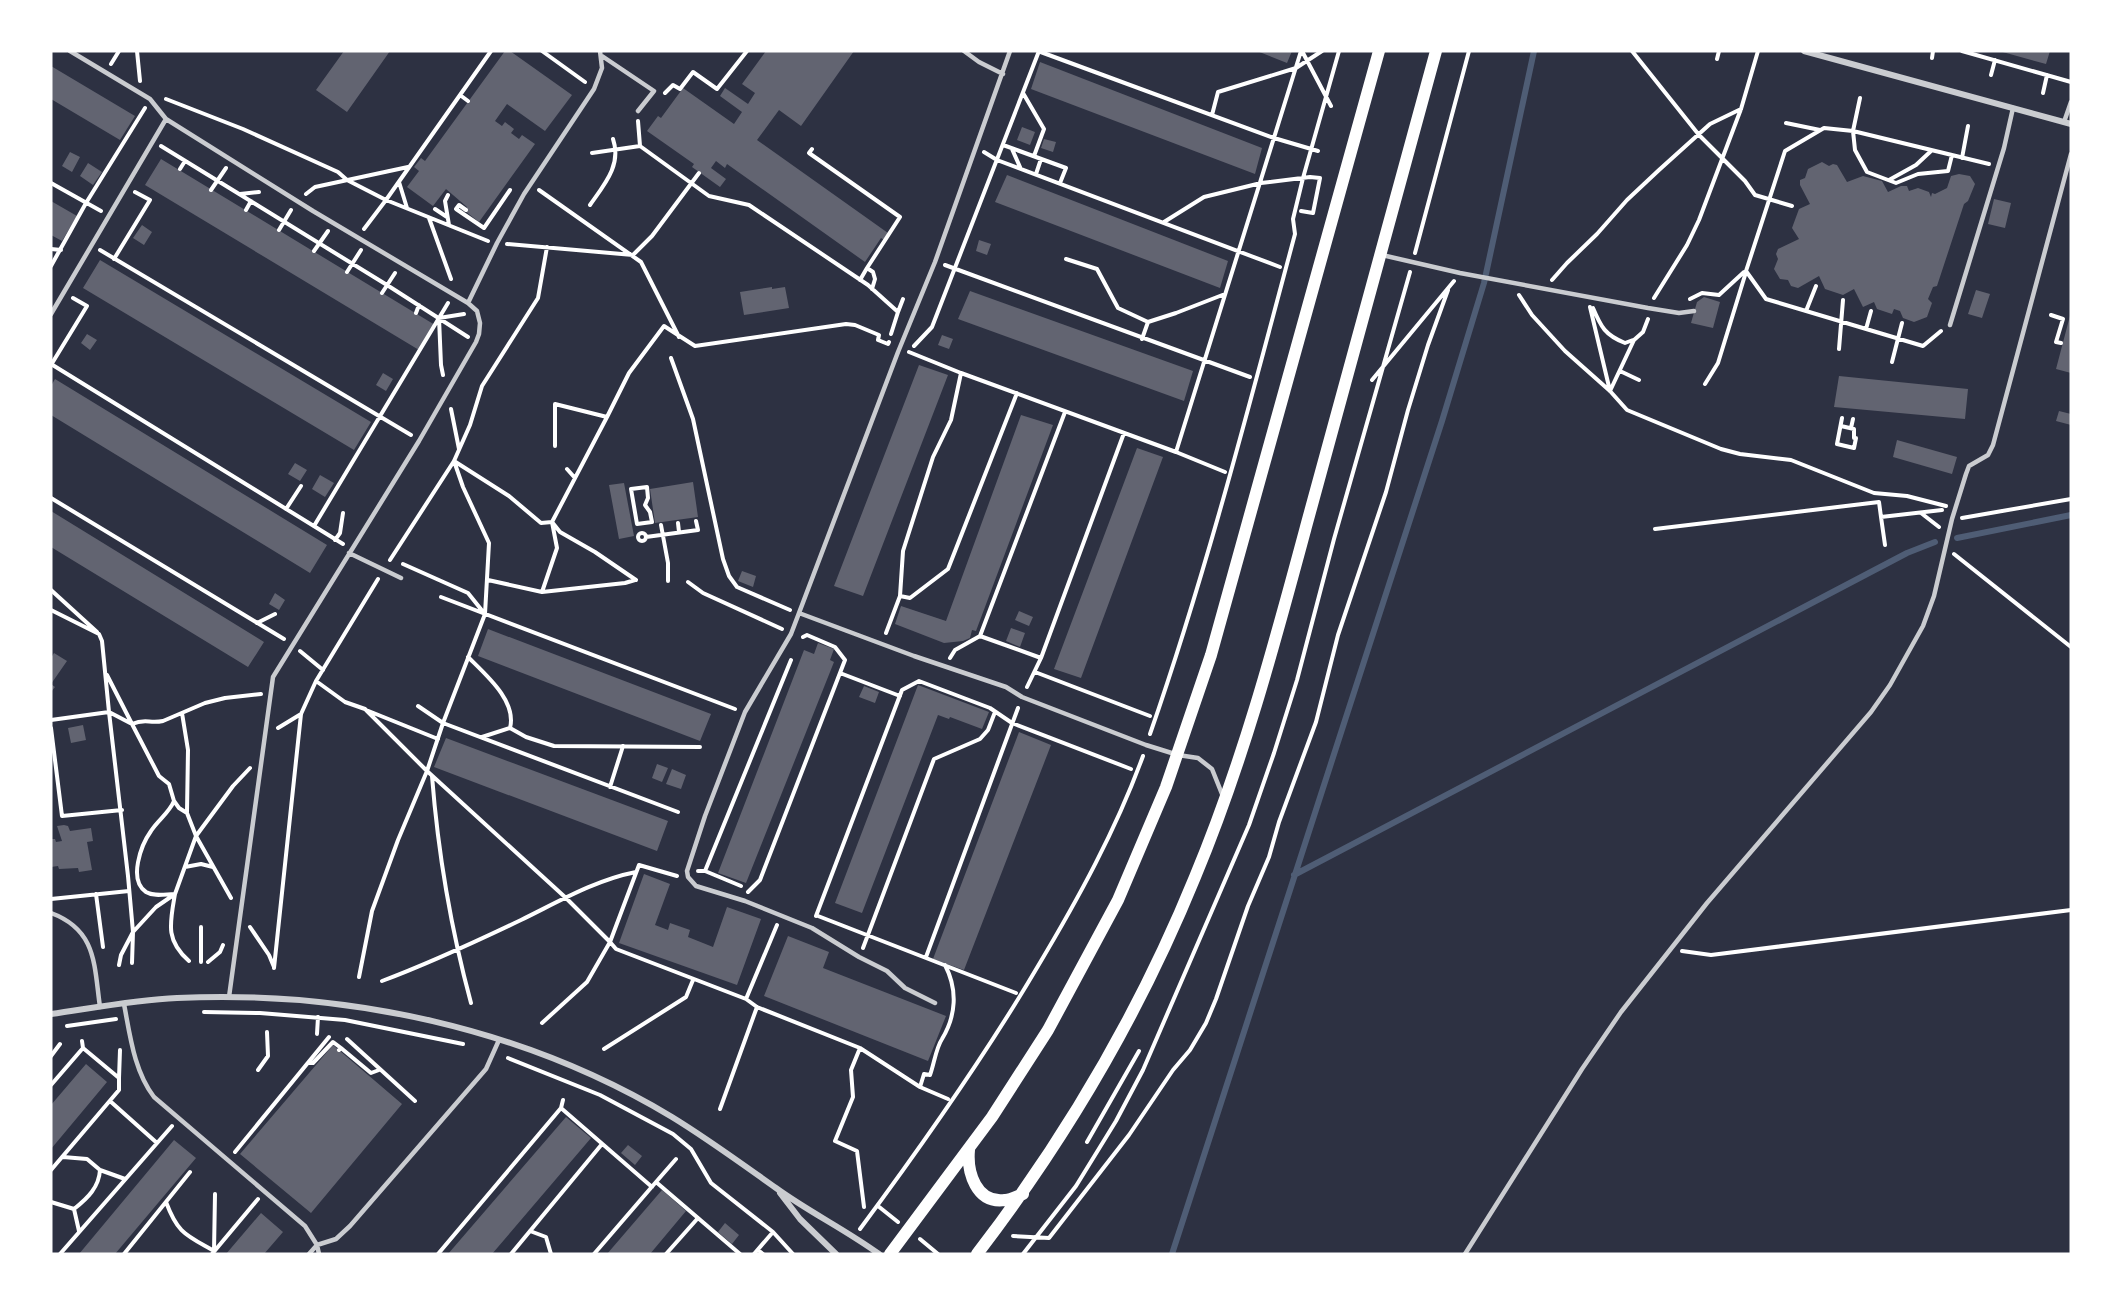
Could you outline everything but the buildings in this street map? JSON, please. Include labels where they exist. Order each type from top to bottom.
[{"type":"main road","points":[[890,1254],[969,1149],[1024,1070],[1122,890],[1178,755],[1211,656],[1379,51]]},
{"type":"main road","points":[[977,1254],[1023,1194],[1090,1088],[1140,996],[1195,877],[1224,802],[1269,663],[1436,51]]},
{"type":"main road","points":[[969,1149],[968,1164],[972,1180],[978,1190],[990,1199],[1004,1201],[1023,1194]]},
{"type":"street","points":[[1804,51],[2068,123]]},
{"type":"street","points":[[51,1014],[174,998],[229,997],[270,998],[360,1007],[437,1022],[499,1040],[585,1072],[627,1093],[694,1131],[776,1188],[879,1254]]},
{"type":"street","points":[[776,1188],[800,1219],[836,1254]]},
{"type":"lane","points":[[70,51],[150,99],[166,119],[297,201],[453,293],[477,311],[480,323],[476,342],[419,441],[273,677],[229,997]]},
{"type":"lane","points":[[964,51],[979,62],[1003,74]]},
{"type":"lane","points":[[935,1003],[905,988],[887,971],[812,928],[745,901],[696,886],[688,877],[687,871],[705,816],[745,712],[791,634],[898,352],[935,262],[1010,51]]},
{"type":"lane","points":[[468,303],[497,243],[523,197],[594,89],[602,68],[601,54]]},
{"type":"lane","points":[[601,54],[654,91],[638,111]]},
{"type":"lane","points":[[2068,123],[2071,102]]},
{"type":"lane","points":[[1950,324],[1998,166],[2013,108]]},
{"type":"lane","points":[[51,314],[166,119]]},
{"type":"lane","points":[[1465,1254],[1588,1059],[1621,1012],[1707,903],[1878,703],[1911,650],[1923,627],[1934,597],[1952,519],[1969,466],[1988,454],[1993,445],[2071,154]]},
{"type":"lane","points":[[1379,254],[1462,273],[1648,308],[1679,313],[1694,311]]},
{"type":"lane","points":[[350,551],[401,578]]},
{"type":"lane","points":[[799,613],[1006,687],[1022,697],[1146,745],[1178,755],[1198,758],[1212,769],[1224,802]]},
{"type":"lane","points":[[51,913],[74,924],[87,941],[92,955],[100,1007]]},
{"type":"lane","points":[[124,1004],[139,1072],[145,1086],[305,1227],[317,1245],[319,1254]]},
{"type":"lane","points":[[309,1254],[317,1245],[336,1239],[351,1226],[486,1069],[499,1040]]},
{"type":"path","points":[[137,51],[141,90],[150,99],[163,98],[188,106],[338,172],[347,180],[386,200]]},
{"type":"path","points":[[358,237],[491,51]]},
{"type":"path","points":[[542,51],[594,89]]},
{"type":"path","points":[[654,91],[663,95],[673,85],[680,89],[693,72],[717,89],[747,51]]},
{"type":"path","points":[[1225,472],[909,352],[932,327],[1038,51],[1274,138],[1318,151]]},
{"type":"path","points":[[1301,51],[1331,106]]},
{"type":"path","points":[[1176,452],[1301,51]]},
{"type":"path","points":[[1212,115],[1218,92],[1296,69],[1322,51]]},
{"type":"path","points":[[855,1237],[953,1101],[1021,996],[1065,921],[1114,827],[1146,745],[1182,641],[1230,476],[1295,234],[1293,219],[1303,178],[1339,51]]},
{"type":"path","points":[[1632,51],[1700,135],[1745,181],[1755,195],[1792,206]]},
{"type":"path","points":[[1717,59],[1719,51]]},
{"type":"path","points":[[1588,297],[1601,327],[1612,338],[1625,343],[1634,340],[1643,332],[1649,317],[1648,308],[1687,245],[1699,220],[1742,109],[1758,51]]},
{"type":"path","points":[[1932,58],[1933,51]]},
{"type":"path","points":[[1962,51],[2071,82]]},
{"type":"path","points":[[1991,75],[1995,60]]},
{"type":"path","points":[[2043,93],[2047,75]]},
{"type":"path","points":[[1023,92],[1044,129],[1034,156]]},
{"type":"path","points":[[460,95],[468,101]]},
{"type":"path","points":[[1860,98],[1853,132],[1855,150],[1867,172],[1896,183],[1918,174],[1948,171],[1952,155]]},
{"type":"path","points":[[51,266],[86,203],[150,99]]},
{"type":"path","points":[[1546,288],[1627,200],[1710,124],[1742,109]]},
{"type":"path","points":[[638,111],[640,146]]},
{"type":"path","points":[[1786,123],[1820,130]]},
{"type":"path","points":[[1962,158],[1968,126]]},
{"type":"path","points":[[1705,384],[1718,363],[1785,151],[1824,128],[1853,132],[1998,166]]},
{"type":"path","points":[[590,205],[612,175],[616,149],[613,139]]},
{"type":"path","points":[[153,141],[476,342]]},
{"type":"path","points":[[1003,145],[1066,168],[1060,183]]},
{"type":"path","points":[[592,153],[640,146],[709,196],[749,205],[860,280],[898,312]]},
{"type":"path","points":[[975,147],[997,160],[1280,267]]},
{"type":"path","points":[[1012,148],[1020,168]]},
{"type":"path","points":[[812,149],[809,153],[900,217],[860,280]]},
{"type":"path","points":[[1889,180],[1916,165],[1932,150]]},
{"type":"path","points":[[1036,174],[1041,159]]},
{"type":"path","points":[[180,169],[185,160]]},
{"type":"path","points":[[211,190],[231,160]]},
{"type":"path","points":[[279,230],[297,201],[315,187],[408,167]]},
{"type":"path","points":[[633,255],[652,236],[699,173]]},
{"type":"path","points":[[1163,223],[1204,197],[1261,183],[1320,178],[1313,213],[1301,211]]},
{"type":"path","points":[[399,182],[407,209]]},
{"type":"path","points":[[51,183],[110,216]]},
{"type":"path","points":[[531,184],[640,262],[680,337]]},
{"type":"path","points":[[114,258],[150,200],[126,188]]},
{"type":"path","points":[[466,210],[459,205],[456,208],[484,228],[511,189],[523,197]]},
{"type":"path","points":[[448,195],[445,201],[449,226]]},
{"type":"path","points":[[246,210],[251,201]]},
{"type":"path","points":[[435,209],[448,217]]},
{"type":"path","points":[[314,526],[453,293],[451,277],[429,218]]},
{"type":"path","points":[[314,251],[334,223]]},
{"type":"path","points":[[347,272],[366,242]]},
{"type":"path","points":[[92,246],[419,441]]},
{"type":"path","points":[[274,968],[302,714],[322,670],[454,461],[470,425],[482,386],[538,298],[547,247]]},
{"type":"path","points":[[51,249],[61,250]]},
{"type":"path","points":[[1066,259],[1097,270],[1118,308],[1148,322],[1225,294]]},
{"type":"path","points":[[935,262],[1203,362],[1250,377]]},
{"type":"path","points":[[382,292],[402,263]]},
{"type":"path","points":[[867,268],[873,272],[876,279],[872,289]]},
{"type":"path","points":[[1682,303],[1702,293],[1719,295],[1746,271]]},
{"type":"path","points":[[1746,271],[1766,299],[1923,346],[1950,324]]},
{"type":"path","points":[[1372,380],[1462,273]]},
{"type":"path","points":[[1512,282],[1532,315],[1565,351],[1610,391],[1627,410],[1708,445],[1740,454],[1791,460],[1874,493],[1929,501],[1955,509]]},
{"type":"path","points":[[1806,311],[1816,286]]},
{"type":"path","points":[[1013,1236],[1034,1239],[1049,1238],[1129,1135],[1206,1023],[1248,906],[1269,857],[1279,822],[1316,722],[1338,635],[1386,492],[1428,345],[1448,290]]},
{"type":"path","points":[[64,292],[87,306],[51,365],[314,526],[350,551]]},
{"type":"path","points":[[1588,297],[1610,391]]},
{"type":"path","points":[[893,325],[903,299]]},
{"type":"path","points":[[1839,349],[1844,300]]},
{"type":"path","points":[[416,313],[419,305]]},
{"type":"path","points":[[1866,329],[1871,310]]},
{"type":"path","points":[[440,318],[477,311]]},
{"type":"path","points":[[2051,315],[2063,319],[2056,342],[2061,344]]},
{"type":"path","points":[[440,318],[441,365]]},
{"type":"path","points":[[1142,339],[1148,322]]},
{"type":"path","points":[[1892,362],[1902,323]]},
{"type":"path","points":[[542,592],[557,548],[552,522],[629,373],[664,326],[695,346],[846,324],[855,325],[879,335],[878,339],[888,344]]},
{"type":"path","points":[[1610,391],[1634,340]]},
{"type":"path","points":[[672,358],[693,419],[723,559],[729,576],[737,587],[758,598],[799,613]]},
{"type":"path","points":[[1620,371],[1639,380]]},
{"type":"path","points":[[882,644],[900,596],[903,551],[933,457],[951,420],[961,373]]},
{"type":"path","points":[[900,596],[910,598],[948,569],[1017,393]]},
{"type":"path","points":[[555,446],[555,404],[606,417]]},
{"type":"path","points":[[450,406],[459,449]]},
{"type":"path","points":[[945,666],[955,650],[980,636],[1065,412]]},
{"type":"path","points":[[1840,426],[1854,429],[1854,438],[1856,438],[1854,448],[1837,444],[1840,426],[1842,418]]},
{"type":"path","points":[[1851,428],[1853,419]]},
{"type":"path","points":[[454,461],[509,496],[541,523],[552,522]]},
{"type":"path","points":[[359,977],[372,911],[485,614],[489,543],[463,488],[454,461]]},
{"type":"path","points":[[567,469],[575,478]]},
{"type":"path","points":[[286,509],[301,486]]},
{"type":"path","points":[[646,487],[648,498],[645,505],[650,512],[652,522],[637,524],[632,489],[646,487]]},
{"type":"path","points":[[1874,493],[1879,502],[1885,545]]},
{"type":"path","points":[[51,498],[294,645],[322,670]]},
{"type":"path","points":[[1952,519],[2071,499]]},
{"type":"path","points":[[1655,529],[1879,502]]},
{"type":"path","points":[[634,507],[645,505]]},
{"type":"path","points":[[1881,517],[1955,509]]},
{"type":"path","points":[[335,540],[340,533],[343,513]]},
{"type":"path","points":[[1920,513],[1948,536]]},
{"type":"path","points":[[641,523],[644,535],[698,530],[696,520]]},
{"type":"path","points":[[488,580],[542,592],[636,580],[560,532],[552,522]]},
{"type":"path","points":[[678,523],[679,532]]},
{"type":"path","points":[[661,525],[668,563],[668,581]]},
{"type":"path","points":[[1946,544],[1956,558],[2071,647]]},
{"type":"path","points":[[391,558],[468,593],[485,614]]},
{"type":"path","points":[[51,590],[99,634],[122,810],[133,933],[132,963]]},
{"type":"path","points":[[441,597],[745,712]]},
{"type":"path","points":[[51,610],[99,634]]},
{"type":"path","points":[[257,623],[275,614]]},
{"type":"path","points":[[745,901],[749,889],[760,880],[845,660],[835,647],[807,635],[800,638]]},
{"type":"path","points":[[980,636],[1041,658]]},
{"type":"path","points":[[468,657],[487,676],[509,706],[513,718],[510,729]]},
{"type":"path","points":[[105,671],[159,776],[169,784],[174,801],[179,808],[187,813]]},
{"type":"path","points":[[1035,672],[1149,716]]},
{"type":"path","points":[[840,673],[900,696]]},
{"type":"path","points":[[316,681],[345,702],[438,739]]},
{"type":"path","points":[[812,928],[902,690],[919,681],[990,708],[1012,723],[1131,769]]},
{"type":"path","points":[[132,724],[143,719],[156,722],[204,703],[225,698],[271,693]]},
{"type":"path","points":[[418,706],[443,723],[678,812]]},
{"type":"path","points":[[365,709],[432,776],[566,898],[616,949],[746,999],[757,1007],[860,1048],[920,1087],[948,1099]]},
{"type":"path","points":[[51,720],[110,712],[132,724]]},
{"type":"path","points":[[859,957],[934,759],[980,739],[988,730],[995,712]]},
{"type":"path","points":[[182,713],[188,750],[187,813],[195,836]]},
{"type":"path","points":[[265,736],[302,714]]},
{"type":"path","points":[[51,728],[62,816],[122,810]]},
{"type":"path","points":[[481,737],[510,729],[554,746],[700,747]]},
{"type":"path","points":[[610,787],[624,746]]},
{"type":"path","points":[[189,962],[177,951],[173,943],[171,924],[175,894],[195,836],[233,786],[262,758]]},
{"type":"path","points":[[432,776],[436,826],[457,951],[471,1003]]},
{"type":"path","points":[[174,801],[145,841],[137,880],[145,892],[154,895],[175,894]]},
{"type":"path","points":[[185,867],[201,864],[213,867]]},
{"type":"path","points":[[542,1023],[587,982],[610,942],[639,865],[675,877],[687,871],[705,870],[759,893]]},
{"type":"path","points":[[382,981],[457,951],[608,879],[636,872]]},
{"type":"path","points":[[128,876],[137,875]]},
{"type":"path","points":[[51,899],[129,891]]},
{"type":"path","points":[[96,894],[103,950]]},
{"type":"path","points":[[119,964],[121,955],[133,933],[156,907],[175,894]]},
{"type":"path","points":[[1672,950],[1711,955],[2071,910]]},
{"type":"path","points":[[807,912],[1016,993]]},
{"type":"path","points":[[746,999],[781,915]]},
{"type":"path","points":[[201,927],[201,962]]},
{"type":"path","points":[[920,1087],[924,1074],[930,1075],[942,1039],[952,1020],[950,1016],[954,994],[950,975],[944,964]]},
{"type":"path","points":[[604,1049],[686,997],[693,980]]},
{"type":"path","points":[[720,1109],[757,1007]]},
{"type":"path","points":[[317,1034],[318,1011]]},
{"type":"path","points":[[193,1012],[345,1020],[468,1046]]},
{"type":"path","points":[[62,1027],[126,1018]]},
{"type":"path","points":[[258,1071],[268,1056],[267,1032]]},
{"type":"path","points":[[229,1160],[329,1037]]},
{"type":"path","points":[[346,1039],[415,1101]]},
{"type":"path","points":[[82,1041],[83,1048],[120,1077]]},
{"type":"path","points":[[308,1063],[313,1063],[333,1042],[371,1074],[379,1070]]},
{"type":"path","points":[[51,1056],[60,1044]]},
{"type":"path","points":[[51,1170],[119,1090],[120,1045]]},
{"type":"path","points":[[51,1085],[83,1048]]},
{"type":"path","points":[[860,1048],[852,1070],[853,1097],[835,1141],[857,1150],[864,1207]]},
{"type":"path","points":[[1087,1142],[1139,1051]]},
{"type":"path","points":[[494,1054],[600,1095],[673,1134],[691,1149],[711,1183],[773,1232],[793,1254]]},
{"type":"path","points":[[438,1254],[561,1108],[563,1100]]},
{"type":"path","points":[[110,1101],[157,1143]]},
{"type":"path","points":[[561,1108],[652,1187]]},
{"type":"path","points":[[60,1254],[179,1117]]},
{"type":"path","points":[[511,1254],[602,1144]]},
{"type":"path","points":[[62,1157],[87,1159],[100,1170],[125,1179]]},
{"type":"path","points":[[594,1254],[676,1159]]},
{"type":"path","points":[[74,1209],[87,1199],[99,1181],[100,1170]]},
{"type":"path","points":[[124,1254],[190,1172]]},
{"type":"path","points":[[656,1182],[740,1254]]},
{"type":"path","points":[[213,1253],[215,1194]]},
{"type":"path","points":[[213,1253],[260,1197]]},
{"type":"path","points":[[51,1202],[74,1209]]},
{"type":"path","points":[[166,1202],[182,1233],[213,1253]]},
{"type":"path","points":[[74,1209],[79,1232]]},
{"type":"path","points":[[666,1254],[698,1218]]},
{"type":"path","points":[[530,1231],[546,1237],[551,1254]]},
{"type":"path","points":[[754,1254],[773,1232]]},
{"type":"path","points":[[1024,1253],[1034,1239]]},
{"type":"path","points":[[758,1250],[762,1254]]},
{"type":"waterway","points":[[1172,1254],[1442,421],[1484,283],[1534,51]]},
{"type":"waterway","points":[[1957,538],[2071,515]]},
{"type":"waterway","points":[[1294,875],[1907,553],[1935,542]]}]
